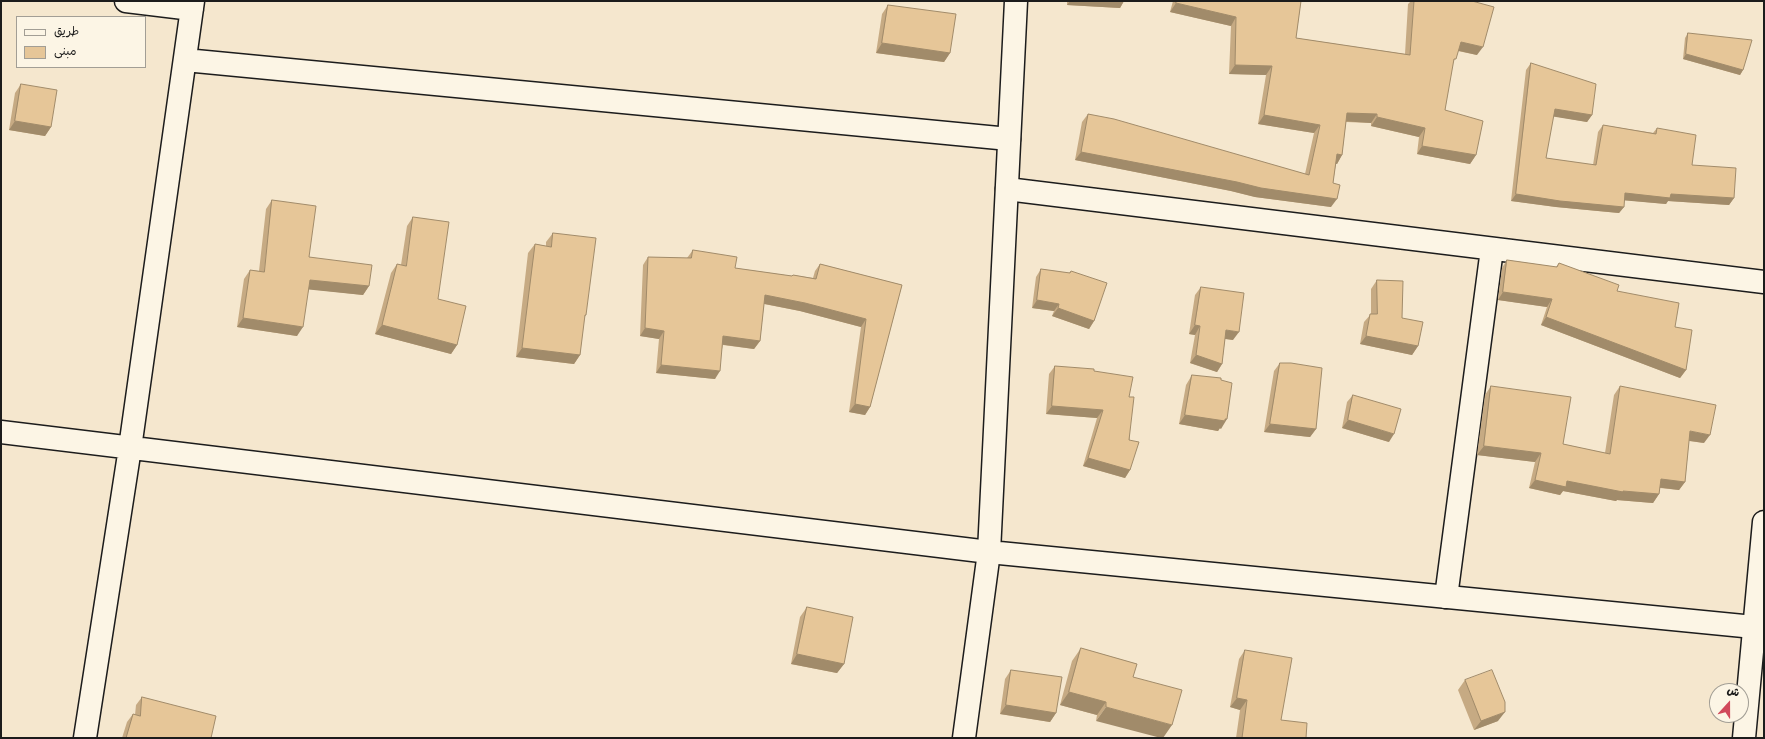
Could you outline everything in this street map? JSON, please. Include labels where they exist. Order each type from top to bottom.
[{"type":"street","points":[[85,738],[130,448],[193,5],[126,1]]},
{"type":"street","points":[[964,738],[989,552],[1016,1]]},
{"type":"street","points":[[185,60],[1010,139]]},
{"type":"street","points":[[1007,189],[1764,282]]},
{"type":"street","points":[[1446,597],[1492,249]]},
{"type":"street","points":[[1,432],[989,552],[1759,628]]},
{"type":"street","points":[[1744,738],[1759,628],[1764,522]]},
{"type":"building","points":[[1177,1],[1301,1],[1296,38],[1410,55],[1414,1],[1472,1],[1494,7],[1483,47],[1461,42],[1456,59],[1454,59],[1445,110],[1483,121],[1476,155],[1422,146],[1425,128],[1377,117],[1377,114],[1347,113],[1342,155],[1337,154],[1333,183],[1340,185],[1337,199],[1261,188],[1081,152],[1088,114],[1114,119],[1309,175],[1320,125],[1264,115],[1272,66],[1235,65],[1236,17],[1176,3]]},
{"type":"building","points":[[888,5],[956,14],[950,53],[882,43]]},
{"type":"building","points":[[1688,33],[1752,40],[1743,70],[1686,54]]},
{"type":"building","points":[[1531,63],[1596,84],[1592,115],[1555,109],[1546,158],[1596,165],[1603,125],[1656,134],[1657,128],[1696,135],[1692,165],[1736,168],[1734,198],[1671,194],[1670,198],[1625,193],[1624,207],[1560,201],[1516,194]]},
{"type":"building","points":[[21,84],[57,90],[51,127],[15,121]]},
{"type":"building","points":[[272,200],[316,206],[309,257],[372,265],[369,286],[310,280],[303,327],[243,318],[250,270],[264,272]]},
{"type":"building","points":[[413,217],[449,222],[438,299],[466,306],[457,345],[382,325],[397,264],[406,266]]},
{"type":"building","points":[[553,233],[596,238],[580,355],[522,348],[535,244],[551,247]]},
{"type":"building","points":[[693,250],[737,257],[735,268],[816,279],[820,264],[902,285],[870,407],[855,404],[866,319],[805,303],[765,295],[760,341],[723,336],[720,371],[661,365],[664,331],[645,328],[648,257],[691,258]]},
{"type":"building","points":[[1507,260],[1557,267],[1559,263],[1619,285],[1617,291],[1679,303],[1675,327],[1692,330],[1686,370],[1546,317],[1552,299],[1503,292]]},
{"type":"building","points":[[1041,269],[1070,273],[1071,271],[1107,283],[1094,321],[1058,308],[1059,304],[1037,300]]},
{"type":"building","points":[[1377,280],[1403,281],[1402,318],[1423,322],[1418,346],[1366,336],[1370,314],[1377,314]]},
{"type":"building","points":[[1201,287],[1244,293],[1239,332],[1226,330],[1222,364],[1196,355],[1200,326],[1195,325]]},
{"type":"building","points":[[1280,363],[1291,363],[1322,368],[1316,429],[1270,424]]},
{"type":"building","points":[[1055,366],[1094,369],[1094,371],[1133,377],[1129,397],[1134,397],[1129,440],[1139,442],[1130,470],[1088,458],[1103,410],[1052,406]]},
{"type":"building","points":[[1192,375],[1221,378],[1221,380],[1232,383],[1227,419],[1225,419],[1225,421],[1185,415]]},
{"type":"building","points":[[1491,386],[1571,397],[1563,444],[1610,454],[1620,386],[1716,405],[1710,435],[1690,431],[1685,482],[1661,479],[1659,494],[1623,492],[1567,481],[1566,487],[1535,480],[1541,453],[1484,446]]},
{"type":"building","points":[[1353,395],[1401,409],[1394,434],[1348,420]]},
{"type":"building","points":[[807,607],[853,617],[844,664],[797,654]]},
{"type":"building","points":[[1081,648],[1137,664],[1133,677],[1182,690],[1172,725],[1106,707],[1106,702],[1069,692]]},
{"type":"building","points":[[1245,650],[1292,658],[1281,720],[1307,723],[1306,738],[1242,738],[1247,700],[1237,698]]},
{"type":"building","points":[[1011,670],[1062,677],[1056,713],[1006,705]]},
{"type":"building","points":[[1492,670],[1505,702],[1505,712],[1481,721],[1465,680]]},
{"type":"building","points":[[142,697],[216,716],[211,738],[126,738],[133,714],[140,716]]}]
